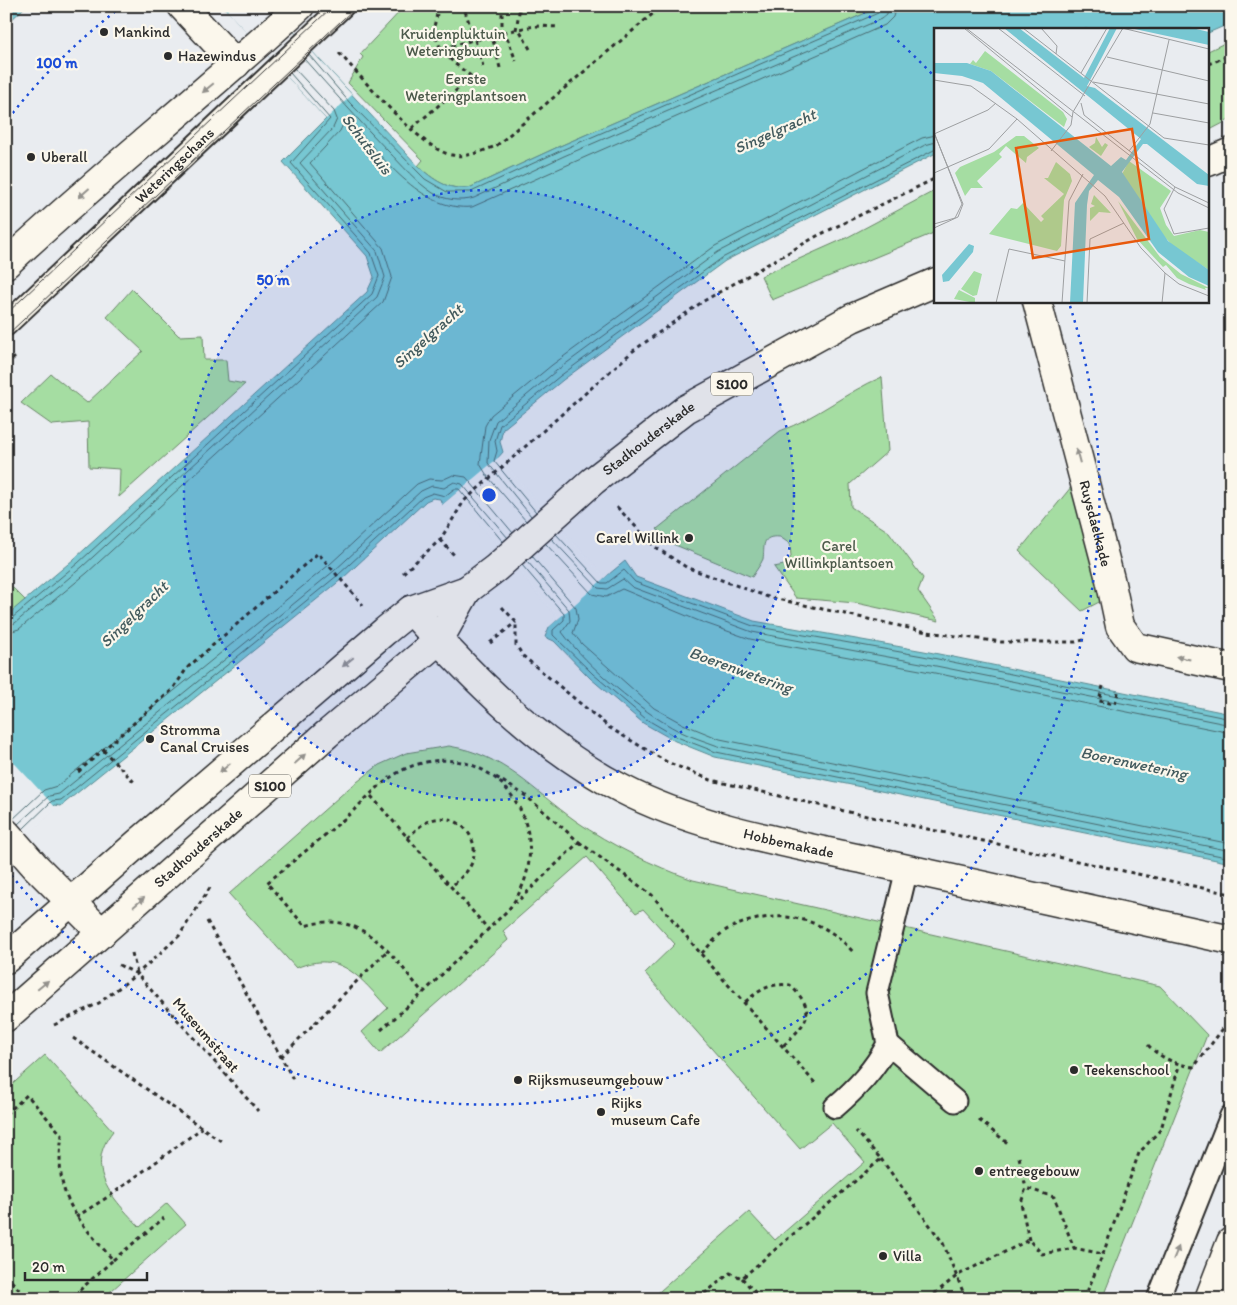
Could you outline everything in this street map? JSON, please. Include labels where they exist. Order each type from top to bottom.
[{"type":"main road","points":[[182,6],[236,64]]},
{"type":"main road","points":[[6,264],[112,168],[236,64],[292,14]]},
{"type":"main road","points":[[1210,161],[1231,152]]},
{"type":"main road","name":"Stadhouderskade","points":[[6,960],[70,902],[411,610],[467,590],[508,557],[593,482],[686,409],[852,318],[934,283]]},
{"type":"main road","name":"Ruysdaelkade","points":[[1037,302],[1110,579],[1120,626],[1135,647],[1231,668]]},
{"type":"main road","name":"Stadhouderskade","points":[[6,1017],[328,734],[439,640],[467,590]]},
{"type":"main road","name":"Hobbemakade","points":[[411,610],[462,666],[504,706],[575,760],[622,789],[677,813],[750,834],[1231,940]]},
{"type":"main road","points":[[14,841],[70,902],[102,933]]},
{"type":"main road","points":[[1209,1299],[1231,1242]]},
{"type":"lane","name":"Weteringschans","points":[[6,325],[343,6]]},
{"type":"lane","points":[[907,869],[877,993],[888,1044],[955,1100]]},
{"type":"lane","points":[[836,1107],[860,1086],[877,1064],[888,1044]]},
{"type":"lane","points":[[1158,1299],[1231,1116]]},
{"type":"path","points":[[502,6],[503,33],[516,61]]},
{"type":"path","points":[[520,6],[517,29],[530,49]]},
{"type":"path","points":[[335,49],[421,138],[451,155],[472,155],[496,146],[662,6]]},
{"type":"path","points":[[465,11],[483,66]]},
{"type":"path","points":[[412,128],[472,77],[454,63],[441,49],[433,31],[437,14]]},
{"type":"path","points":[[441,49],[517,29],[535,26],[559,27]]},
{"type":"path","points":[[492,36],[500,68]]},
{"type":"path","points":[[1210,63],[1231,55]]},
{"type":"path","points":[[440,540],[464,501],[633,351],[702,302],[817,236],[934,179]]},
{"type":"path","points":[[593,482],[655,547],[686,567],[768,597],[927,632],[1001,642],[1076,642],[1120,626]]},
{"type":"path","points":[[78,772],[173,689],[187,668],[318,553],[365,608]]},
{"type":"path","points":[[462,666],[516,622],[516,645],[523,656],[610,728],[667,762],[710,780],[852,813],[1231,894]]},
{"type":"path","points":[[1103,686],[1099,701],[1107,703],[1115,704],[1119,689]]},
{"type":"path","points":[[103,750],[136,784]]},
{"type":"path","points":[[423,994],[388,950],[373,937],[351,926],[326,922],[305,926],[267,883],[396,773],[424,763],[452,761],[466,764],[486,773],[521,793],[579,842],[652,895],[701,954],[746,1002],[881,1159],[943,1243],[958,1274],[966,1299]]},
{"type":"path","points":[[486,773],[499,781],[515,799],[526,820],[530,836],[531,852],[528,875],[518,897],[502,916]]},
{"type":"path","points":[[371,796],[488,930]]},
{"type":"path","points":[[407,838],[424,823],[437,818],[454,820],[467,830],[473,843],[473,859],[467,872],[451,887]]},
{"type":"path","points":[[381,1030],[423,994],[579,842]]},
{"type":"path","points":[[52,1026],[99,1003],[137,974],[179,936],[212,884]]},
{"type":"path","points":[[701,954],[728,929],[762,918],[790,916],[819,924],[842,940],[853,951],[877,993]]},
{"type":"path","points":[[207,921],[294,1081]]},
{"type":"path","points":[[281,1056],[388,950]]},
{"type":"path","name":"Museumstraat","points":[[137,974],[258,1111]]},
{"type":"path","points":[[746,1002],[762,988],[776,983],[790,985],[804,999],[807,1008],[804,1024],[783,1046]]},
{"type":"path","points":[[1148,1045],[1179,1066],[1194,1067],[1231,1018]]},
{"type":"path","points":[[73,1038],[224,1143]]},
{"type":"path","points":[[1084,1299],[1103,1254],[1139,1153],[1161,1128],[1179,1066]]},
{"type":"path","points":[[6,1114],[27,1096],[62,1135],[59,1159],[62,1183],[70,1206],[76,1217],[114,1260]]},
{"type":"path","points":[[955,1100],[1010,1145]]},
{"type":"path","points":[[76,1217],[111,1195],[202,1128]]},
{"type":"path","points":[[1019,1157],[1026,1188],[1021,1203],[1029,1240],[1042,1254],[1074,1248],[1103,1254]]},
{"type":"path","points":[[742,1278],[881,1159]]},
{"type":"path","points":[[1026,1188],[1054,1197],[1074,1248]]},
{"type":"path","points":[[70,1299],[164,1218]]},
{"type":"path","points":[[928,1299],[958,1274],[1029,1240]]},
{"type":"path","points":[[698,1299],[730,1273],[742,1278],[761,1299]]},
{"type":"path","points":[[6,1275],[27,1299]]},
{"type":"green space","name":"Eerste Weteringplantsoen","points":[[405,6],[882,6],[560,146],[469,188],[461,188],[441,183],[418,166],[423,160],[348,83],[363,57],[360,54]]},
{"type":"green space","points":[[1231,40],[1231,119],[1210,130],[1210,50]]},
{"type":"green space","points":[[934,191],[934,233],[772,300],[761,276],[846,238]]},
{"type":"green space","points":[[132,289],[179,336],[203,335],[204,360],[226,360],[228,381],[245,384],[119,497],[120,469],[89,467],[88,422],[52,425],[21,403],[51,374],[87,403],[143,351],[107,317]]},
{"type":"green space","name":"Carel Willinkplantsoen","points":[[882,377],[888,451],[850,484],[851,507],[889,532],[923,578],[918,591],[939,621],[856,603],[796,598],[774,567],[784,565],[791,557],[790,544],[780,537],[766,540],[763,559],[752,577],[668,542],[657,529],[780,431],[793,426]]},
{"type":"green space","points":[[1076,481],[1103,600],[1082,611],[1019,551]]},
{"type":"green space","points":[[6,581],[25,600],[6,617]]},
{"type":"green space","points":[[449,746],[486,757],[517,775],[576,821],[604,839],[662,868],[693,880],[1160,986],[1207,1035],[1102,1299],[651,1299],[749,1212],[775,1240],[865,1162],[832,1123],[800,1149],[645,973],[675,944],[643,909],[636,913],[587,857],[503,931],[508,940],[380,1053],[362,1032],[388,1008],[368,986],[338,964],[312,963],[296,968],[229,894],[348,789],[379,765],[406,753]]},
{"type":"green space","points":[[45,1055],[113,1131],[104,1145],[101,1171],[105,1183],[120,1206],[140,1227],[167,1203],[186,1224],[102,1299],[6,1299],[6,1090]]},
{"type":"water","points":[[6,6],[26,6],[6,25]]},
{"type":"water","points":[[223,6],[270,6],[418,166],[447,186],[469,188],[560,146],[882,6],[1231,6],[1231,23],[1210,32],[1210,28],[934,28],[934,154],[725,261],[563,380],[503,429],[500,442],[503,452],[498,458],[603,579],[625,561],[636,577],[754,621],[924,651],[1231,714],[1231,863],[715,757],[675,741],[643,723],[590,678],[554,641],[545,637],[549,627],[560,617],[457,493],[442,505],[440,499],[433,498],[426,501],[342,579],[61,806],[55,805],[6,851],[6,616],[74,559],[367,292],[374,277],[367,256],[283,162],[326,119]]},
{"type":"pier","points":[[232,6],[270,6],[352,95],[326,119],[227,11]]},
{"type":"pier","points":[[505,452],[501,459],[552,519],[604,575],[609,571],[610,573],[549,627],[547,625],[557,617],[462,502],[456,496],[444,507],[442,505]]},
{"type":"pier","points":[[6,754],[56,808],[6,854]]},
{"type":"tram line","points":[[6,314],[333,6]]},
{"type":"tram line","points":[[6,336],[357,6]]},
{"type":"place","name":"Mankind","points":[[104,32]]},
{"type":"place","name":"Hazewindus","points":[[168,56]]},
{"type":"place","name":"Uberall","points":[[31,157]]},
{"type":"place","name":"Carel Willink","points":[[689,538]]},
{"type":"place","name":"Stromma Canal Cruises","points":[[150,739]]},
{"type":"place","name":"Teekenschool","points":[[1074,1070]]},
{"type":"place","name":"Rijksmuseumgebouw","points":[[518,1080]]},
{"type":"place","name":"Rijks museum Cafe","points":[[601,1112]]},
{"type":"place","name":"entreegebouw","points":[[979,1171]]},
{"type":"place","name":"Villa","points":[[883,1256]]},
{"type":"park label","name":"Kruidenpluktuin Weteringbuurt","points":[[453,42]]},
{"type":"water label","name":"Singelgracht","points":[[775,131]]},
{"type":"water label","name":"Schutsluis","points":[[367,144]]},
{"type":"water label","name":"Singelgracht","points":[[428,336]]},
{"type":"water label","name":"Singelgracht","points":[[134,614]]},
{"type":"water label","name":"Boerenwetering","points":[[741,670]]},
{"type":"water label","name":"Boerenwetering","points":[[1134,763]]}]
